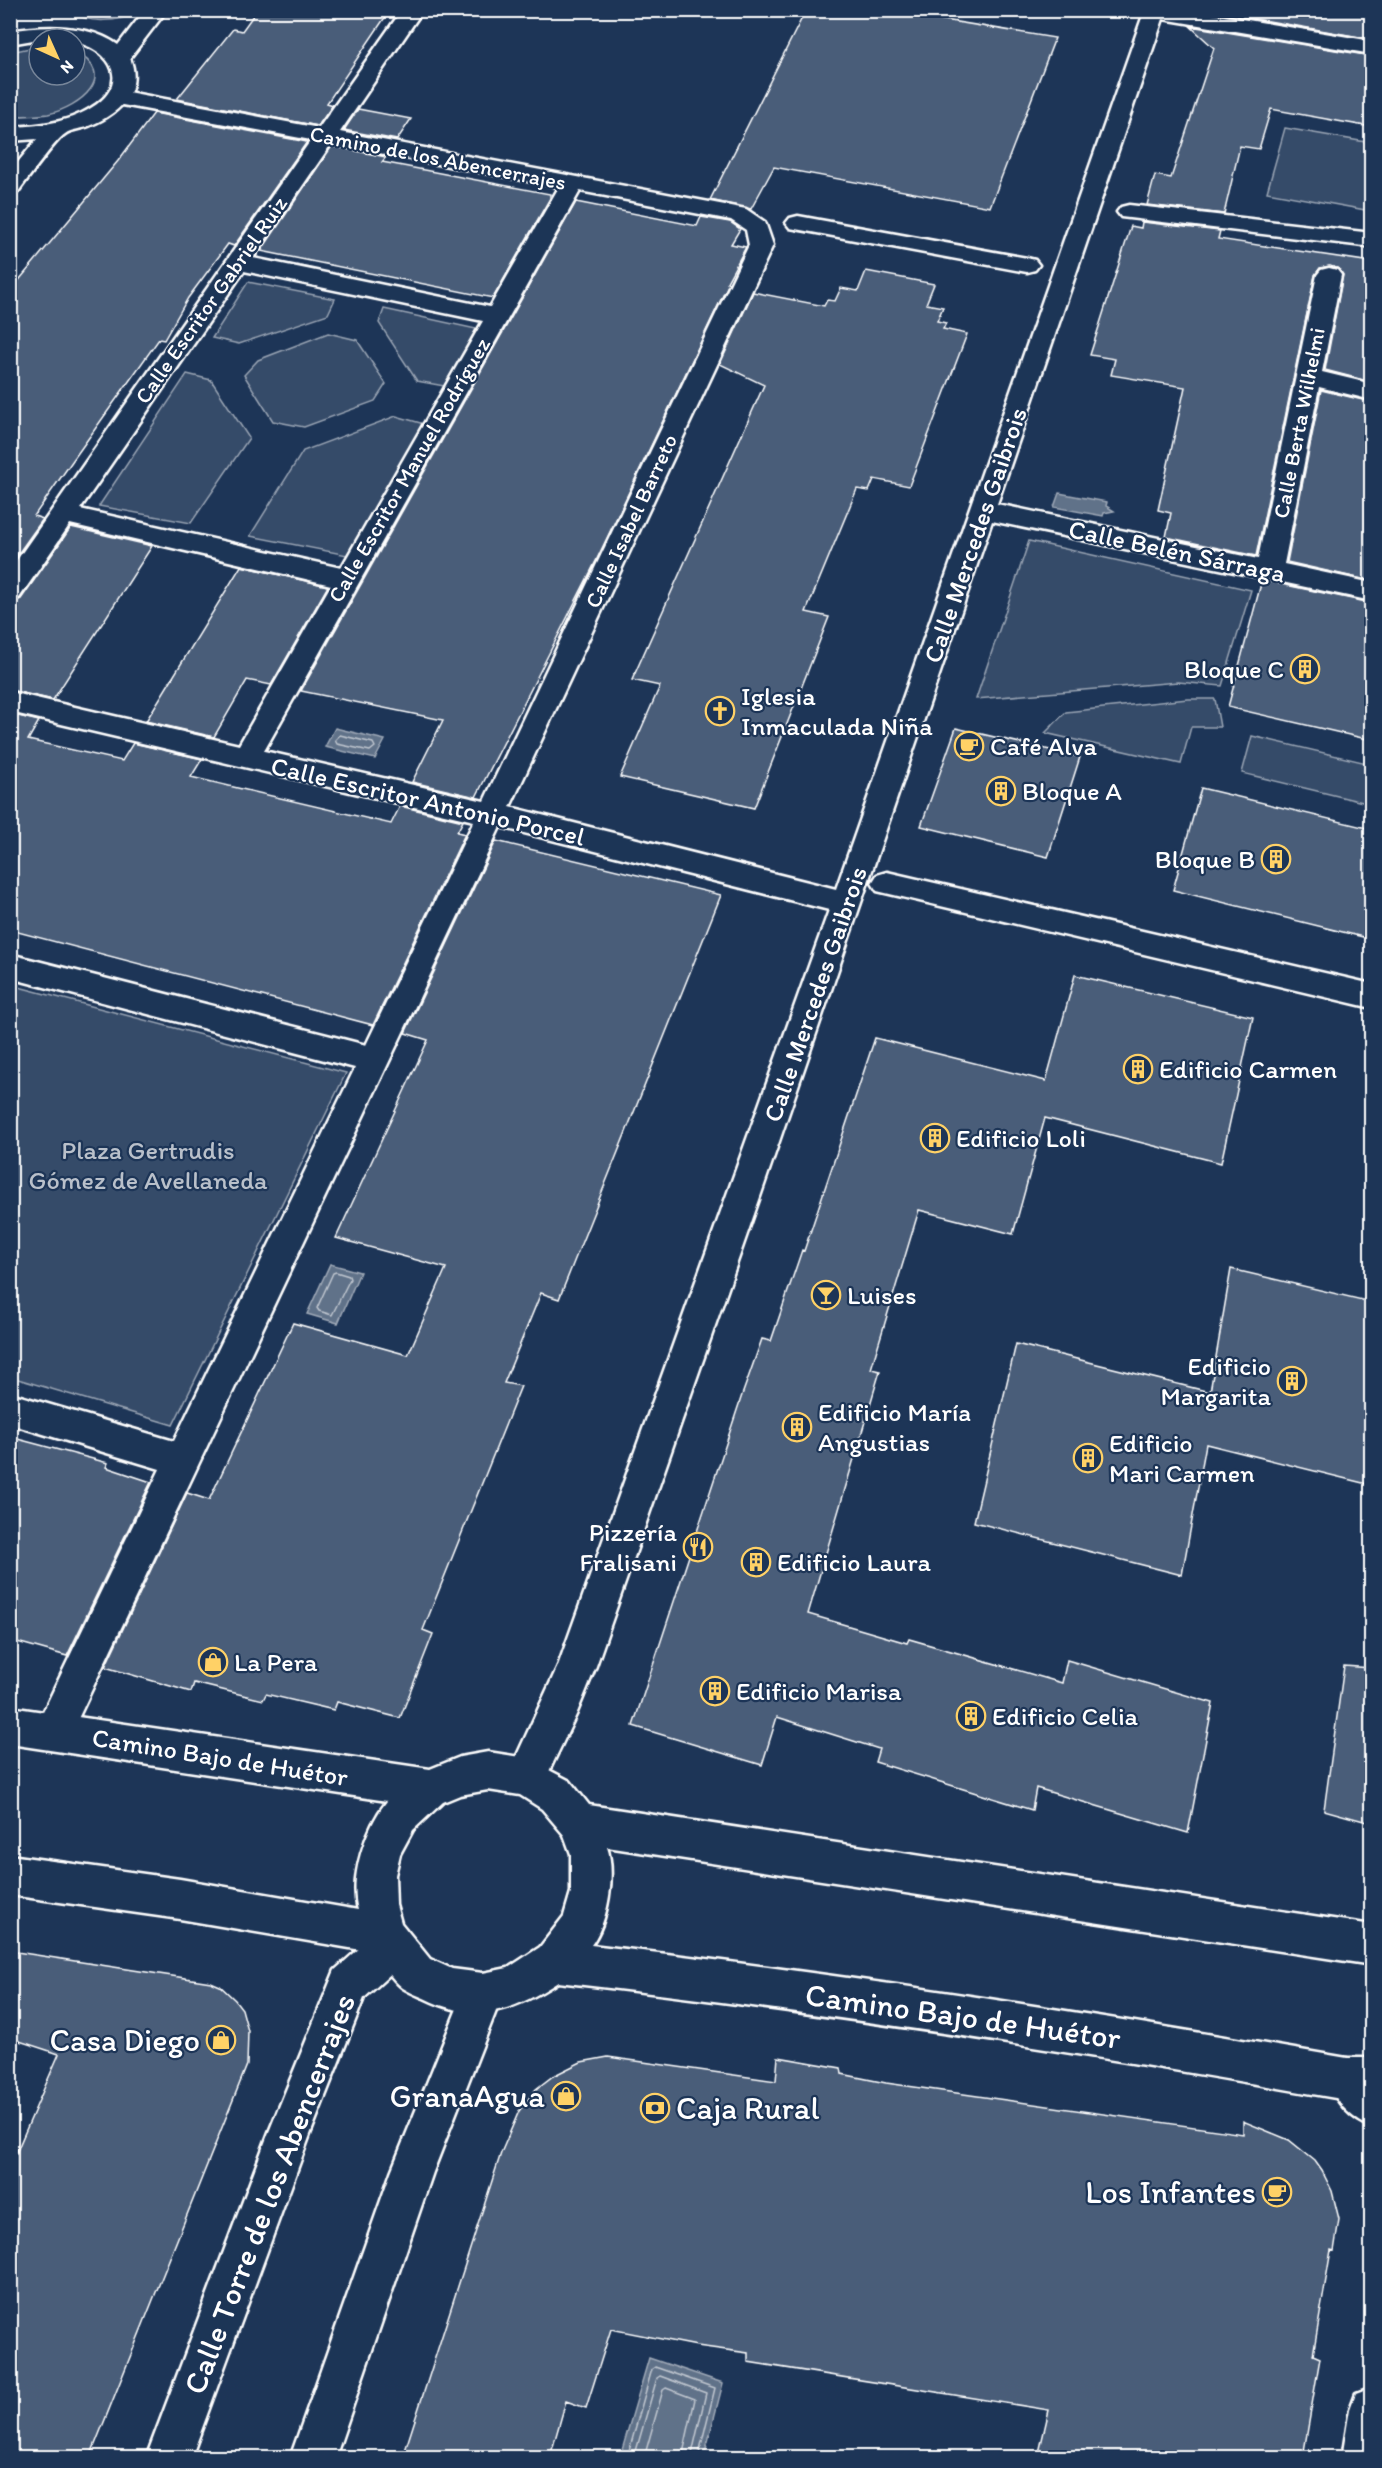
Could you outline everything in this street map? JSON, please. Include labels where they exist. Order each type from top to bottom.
[{"type":"street","points":[[15,37],[41,10]]},
{"type":"street","points":[[119,58],[157,10]]},
{"type":"street","name":"Calle Escritor Gabriel Ruiz","points":[[10,591],[413,10]]},
{"type":"street","points":[[1153,11],[1371,48]]},
{"type":"street","name":"Calle Mercedes Gaibrois","points":[[526,1777],[563,1702],[577,1666],[745,1194],[983,510],[1153,11]]},
{"type":"street","points":[[10,134],[30,135],[82,122],[102,110],[117,97],[123,84],[124,70],[119,58],[107,47],[89,39],[68,34],[44,33],[15,37]]},
{"type":"street","name":"Camino de los Abencerrajes","points":[[117,97],[738,214],[757,226]]},
{"type":"street","points":[[10,187],[57,130]]},
{"type":"street","name":"Calle Escritor Manuel Rodríguez","points":[[246,758],[573,183]]},
{"type":"street","points":[[1129,212],[1371,240]]},
{"type":"street","points":[[798,223],[1027,265]]},
{"type":"street","name":"Calle Isabel Barreto","points":[[492,814],[759,251],[761,245],[757,226]]},
{"type":"street","points":[[237,262],[497,316]]},
{"type":"street","name":"Calle Berta Wilhelmi","points":[[1269,571],[1329,275]]},
{"type":"street","points":[[1308,377],[1371,392]]},
{"type":"street","name":"Calle Belén Sárraga","points":[[983,510],[1371,592]]},
{"type":"street","points":[[63,514],[347,579]]},
{"type":"street","name":"Calle Escritor Antonio Porcel","points":[[10,702],[492,814],[845,903]]},
{"type":"street","points":[[52,1731],[492,814]]},
{"type":"street","points":[[887,883],[1371,996]]},
{"type":"street","points":[[10,966],[374,1060]]},
{"type":"street","points":[[10,1408],[183,1460]]},
{"type":"street","name":"Camino Bajo de Huétor","points":[[10,1725],[430,1788]]},
{"type":"street","points":[[488,1771],[526,1777],[556,1795],[579,1822],[590,1854],[591,1892],[580,1927],[554,1961],[516,1986],[483,1993],[449,1989],[416,1973],[388,1940],[376,1905],[375,1875],[382,1849],[399,1816],[430,1788],[460,1776],[488,1771]]},
{"type":"street","points":[[579,1822],[1371,1945]]},
{"type":"street","points":[[10,1875],[180,1899],[388,1940]]},
{"type":"street","name":"Calle Torre de los Abencerrajes","points":[[168,2457],[290,2132],[349,1984],[388,1940]]},
{"type":"street","name":"Camino Bajo de Huétor","points":[[554,1961],[687,1975],[1130,2040],[1363,2088]]},
{"type":"street","points":[[312,2457],[412,2172],[483,1993]]},
{"type":"street","points":[[1364,2457],[1371,2409]]},
{"type":"green space","points":[[70,11],[139,11],[113,20],[95,20]]},
{"type":"green space","points":[[27,49],[27,87],[87,87],[87,60],[94,70],[95,80],[90,89],[72,105],[43,115],[11,116],[11,52]]},
{"type":"green space","points":[[1285,128],[1371,143],[1371,211],[1267,192]]},
{"type":"green space","points":[[248,282],[335,299],[328,314],[239,344],[212,338]]},
{"type":"green space","points":[[384,309],[476,329],[444,386],[417,381],[379,323]]},
{"type":"green space","points":[[328,333],[357,340],[386,384],[375,401],[304,427],[273,421],[244,375],[258,360]]},
{"type":"green space","points":[[187,374],[211,380],[249,438],[191,523],[99,506]]},
{"type":"green space","points":[[396,416],[424,424],[347,555],[250,536],[303,451]]},
{"type":"green space","points":[[1029,541],[1251,590],[1222,686],[1178,682],[976,699]]},
{"type":"green space","points":[[1188,699],[1215,699],[1220,727],[1191,727],[1181,764],[1045,733],[1066,712]]},
{"type":"green space","points":[[1252,736],[1371,764],[1371,804],[1242,773]]},
{"type":"green space","name":"Plaza Gertrudis Gómez de Avellaneda","points":[[11,985],[346,1073],[173,1425],[11,1377]]},
{"type":"water","points":[[1059,493],[1107,502],[1106,506],[1114,511],[1104,513],[1103,516],[1054,507]]},
{"type":"water","points":[[335,728],[385,740],[375,759],[325,747]]},
{"type":"water","points":[[330,1264],[360,1272],[338,1323],[307,1314]]},
{"type":"water","points":[[649,2358],[723,2383],[704,2457],[620,2457]]},
{"type":"building","points":[[257,10],[390,10],[327,103],[333,105],[318,126],[177,99],[233,29],[242,31]]},
{"type":"building","points":[[806,10],[883,10],[1055,38],[990,207],[774,167],[751,209],[710,200]]},
{"type":"building","points":[[1205,10],[1371,10],[1371,39]]},
{"type":"building","points":[[1190,26],[1371,56],[1371,127],[1271,109],[1259,149],[1240,146],[1224,214],[1147,205],[1155,175],[1171,178],[1214,48]]},
{"type":"building","points":[[358,109],[411,119],[397,140],[344,130]]},
{"type":"building","points":[[154,113],[307,142],[234,246],[228,244],[188,298],[164,340],[159,339],[73,460],[34,516],[43,519],[10,565],[10,291],[118,161]]},
{"type":"building","points":[[332,146],[386,157],[382,162],[550,194],[550,198],[493,298],[261,251]]},
{"type":"building","points":[[576,202],[697,226],[701,217],[730,222],[740,229],[731,244],[746,247],[727,282],[729,283],[596,561],[476,797],[412,782],[443,720],[301,691]]},
{"type":"building","points":[[1142,222],[1220,231],[1218,239],[1371,262],[1371,382],[1325,370],[1343,275],[1339,269],[1330,266],[1320,268],[1315,275],[1256,556],[1166,537],[1171,513],[1158,510],[1185,387],[1111,375],[1115,359],[1090,355],[1131,226],[1141,228]]},
{"type":"building","points":[[866,271],[934,284],[926,304],[943,307],[937,321],[946,323],[943,329],[967,334],[909,486],[874,479],[869,491],[857,489],[806,612],[829,617],[754,808],[620,777],[660,686],[632,680],[764,385],[720,364],[753,292],[824,306],[827,300],[835,301],[841,288],[858,291]]},
{"type":"building","points":[[1321,390],[1371,402],[1371,581],[1287,562]]},
{"type":"building","points":[[71,527],[152,546],[53,700],[10,690],[10,602],[21,599]]},
{"type":"building","points":[[241,566],[328,586],[271,685],[247,680],[214,737],[146,721]]},
{"type":"building","name":"Bloque C","points":[[1262,580],[1371,603],[1371,740],[1228,707]]},
{"type":"building","points":[[10,714],[39,721],[28,740],[122,761],[133,743],[202,759],[191,777],[391,824],[400,806],[463,821],[457,832],[465,834],[373,1025],[10,930]]},
{"type":"building","name":"Bloque A","points":[[956,728],[1080,757],[1048,857],[921,826]]},
{"type":"building","name":"Bloque B","points":[[1201,788],[1371,829],[1371,939],[1173,890]]},
{"type":"building","points":[[496,841],[721,895],[559,1299],[541,1293],[504,1383],[521,1386],[423,1630],[433,1634],[400,1718],[337,1702],[334,1710],[266,1694],[263,1700],[194,1683],[191,1692],[105,1667],[187,1493],[209,1500],[293,1323],[408,1355],[446,1268],[336,1238],[428,1040],[405,1033]]},
{"type":"building","points":[[1075,975],[1253,1017],[1221,1163],[1045,1118],[1013,1234],[919,1210],[871,1369],[880,1371],[808,1614],[907,1643],[909,1639],[1062,1683],[1067,1660],[1213,1703],[1188,1833],[1036,1788],[1032,1810],[875,1762],[879,1749],[777,1717],[762,1765],[633,1726],[741,1398],[762,1339],[771,1341],[802,1250],[804,1251],[875,1038],[1046,1081]]},
{"type":"building","points":[[1231,1269],[1371,1302],[1371,1485],[1206,1444],[1182,1575],[974,1522],[1016,1344],[1210,1392]]},
{"type":"building","points":[[10,1437],[108,1463],[106,1467],[151,1482],[67,1656],[10,1640]]},
{"type":"building","points":[[1344,1666],[1371,1668],[1371,1823],[1324,1810]]},
{"type":"building","points":[[10,1951],[211,1982],[220,1986],[242,2009],[248,2031],[247,2065],[90,2457],[10,2457],[10,2167],[59,2054],[10,2038]]},
{"type":"building","points":[[608,2057],[776,2081],[778,2057],[841,2068],[842,2074],[886,2083],[1243,2134],[1243,2121],[1289,2140],[1315,2161],[1322,2171],[1332,2191],[1339,2219],[1334,2251],[1331,2250],[1313,2355],[1320,2358],[1303,2457],[1038,2457],[1049,2410],[748,2362],[748,2353],[697,2346],[611,2329],[586,2408],[566,2401],[550,2457],[403,2457],[501,2153],[519,2111],[536,2089],[553,2076],[581,2062]]},
{"type":"place","name":"Bloque C","points":[[1305,669]]},
{"type":"place","name":"Iglesia Inmaculada Niña","points":[[720,711]]},
{"type":"place","name":"Café Alva","points":[[969,746]]},
{"type":"place","name":"Bloque A","points":[[1001,791]]},
{"type":"place","name":"Bloque B","points":[[1276,859]]},
{"type":"place","name":"Edificio Carmen","points":[[1138,1069]]},
{"type":"place","name":"Edificio Loli","points":[[935,1138]]},
{"type":"place","name":"Luises","points":[[826,1295]]},
{"type":"place","name":"Edificio Margarita","points":[[1292,1381]]},
{"type":"place","name":"Edificio María Angustias","points":[[797,1427]]},
{"type":"place","name":"Edificio Mari Carmen","points":[[1088,1458]]},
{"type":"place","name":"Pizzería Fralisani","points":[[698,1547]]},
{"type":"place","name":"Edificio Laura","points":[[756,1562]]},
{"type":"place","name":"La Pera","points":[[213,1662]]},
{"type":"place","name":"Edificio Marisa","points":[[715,1691]]},
{"type":"place","name":"Edificio Celia","points":[[971,1716]]},
{"type":"place","name":"Casa Diego","points":[[221,2040]]},
{"type":"place","name":"GranaAgua","points":[[566,2096]]},
{"type":"place","name":"Caja Rural","points":[[655,2108]]},
{"type":"place","name":"Los Infantes","points":[[1277,2192]]}]
